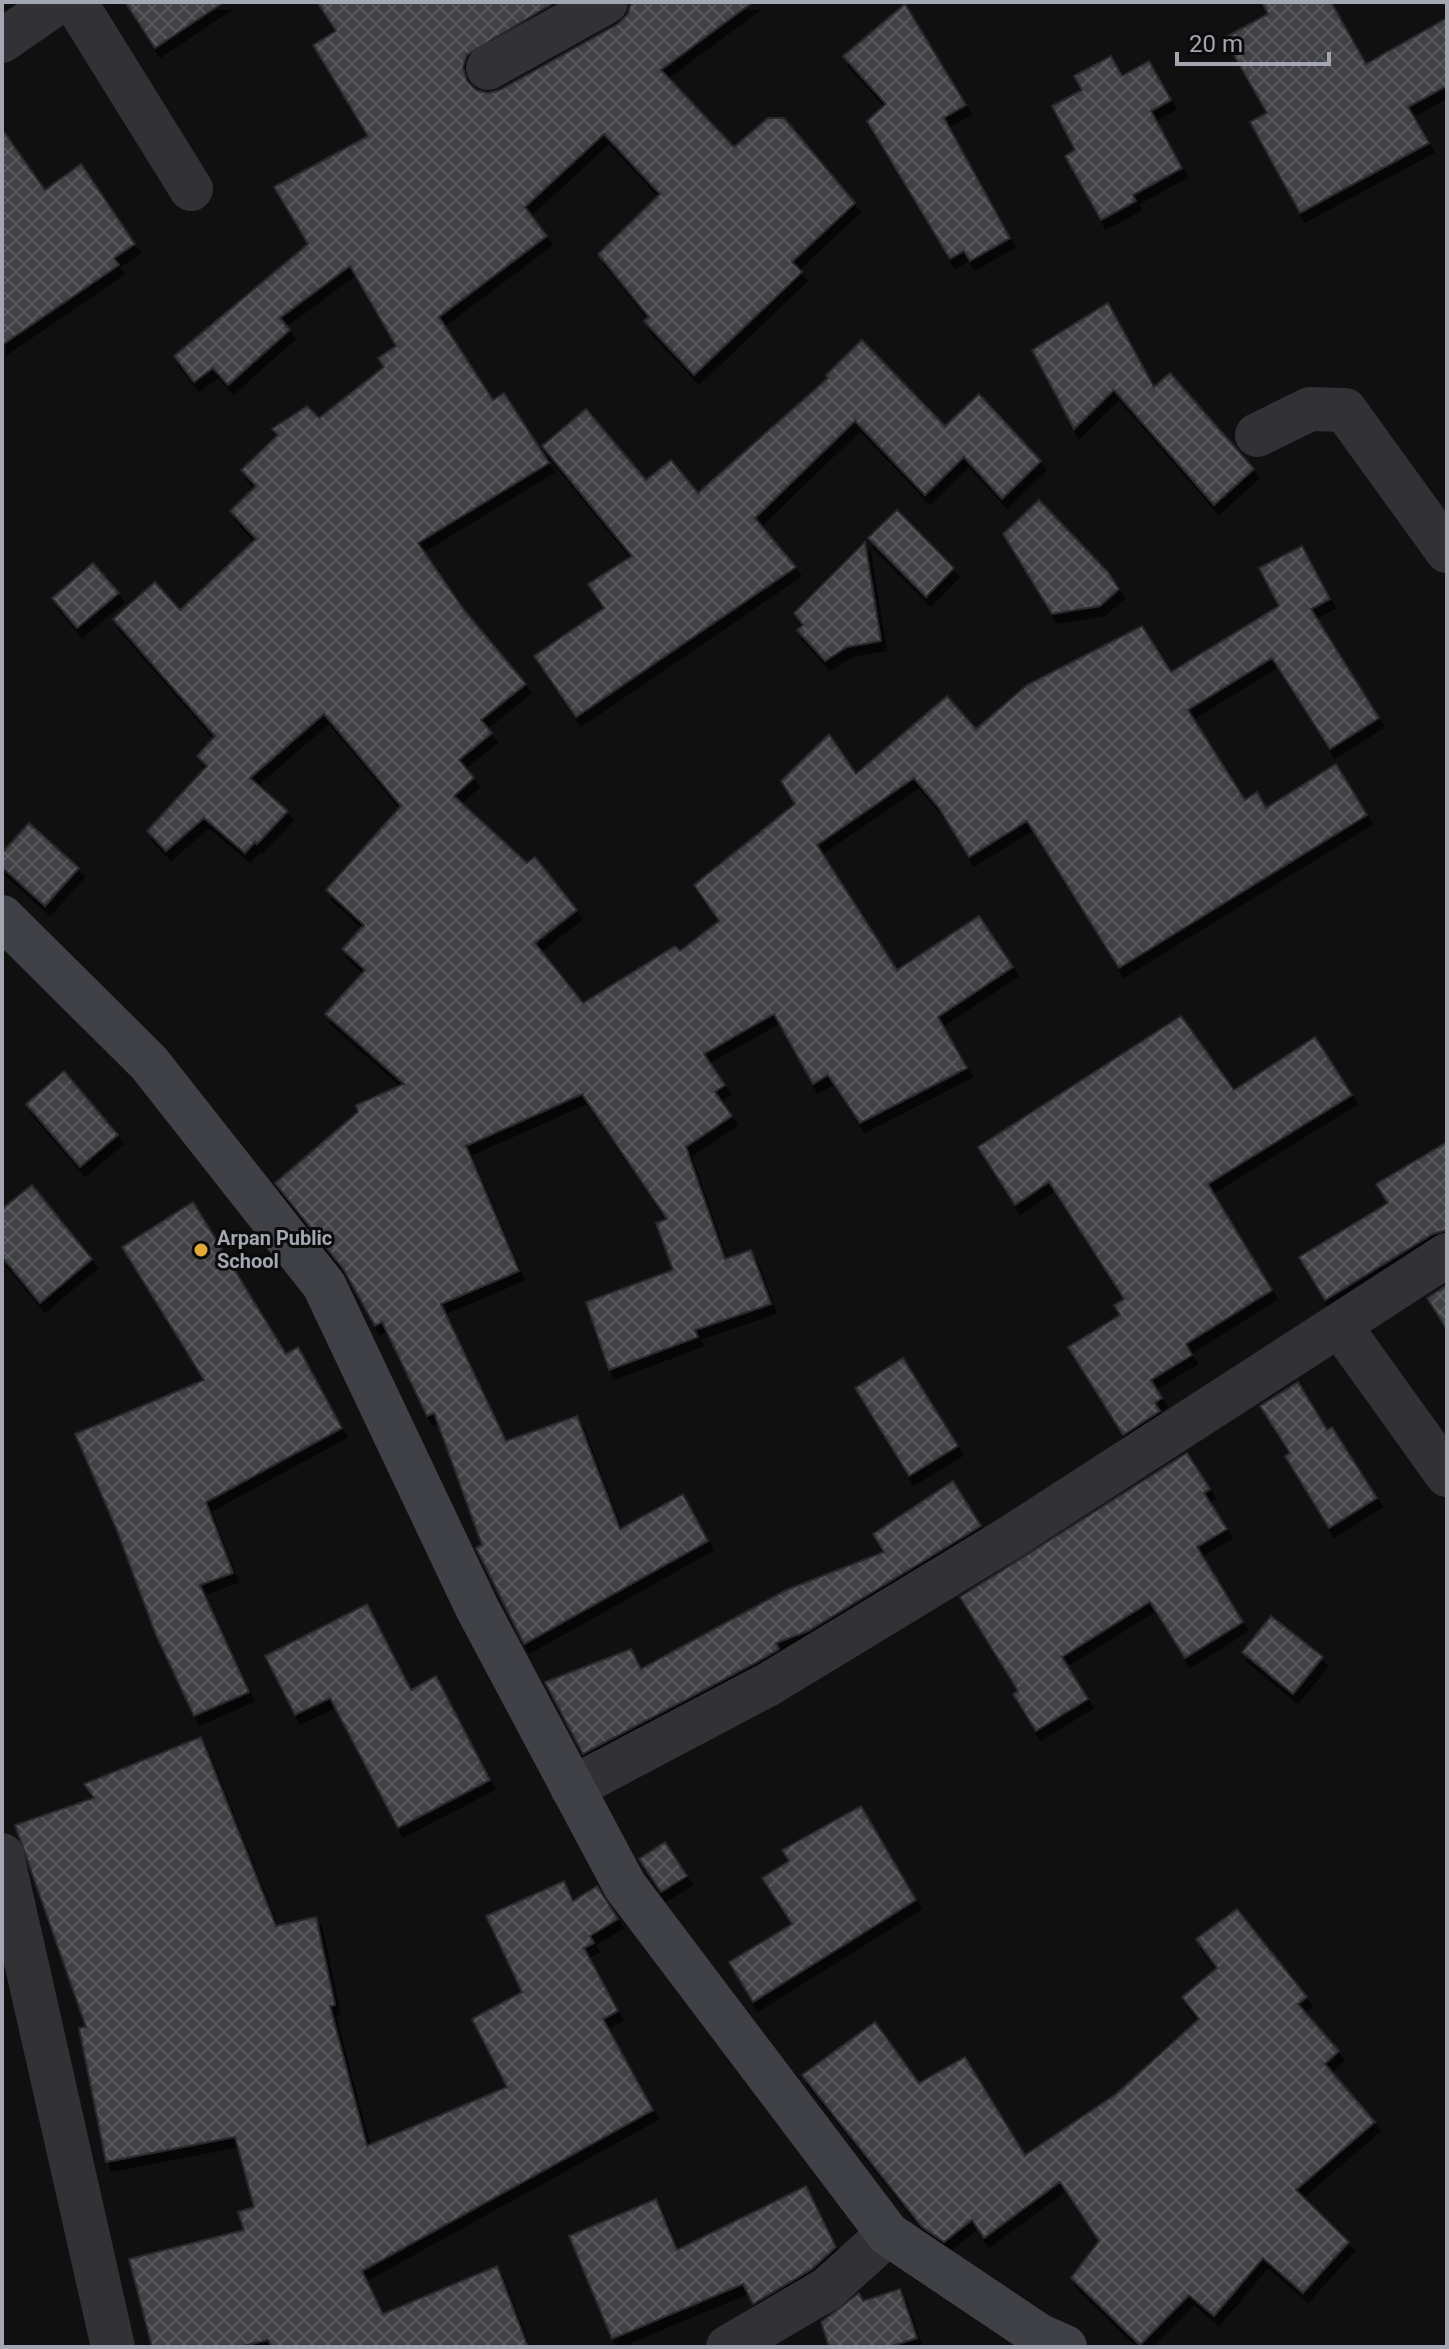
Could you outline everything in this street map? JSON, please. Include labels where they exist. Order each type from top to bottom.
[{"type":"street","points":[[2,41],[58,2]]},
{"type":"street","points":[[75,2],[191,189]]},
{"type":"street","points":[[488,68],[606,2]]},
{"type":"street","points":[[1257,435],[1310,409],[1345,410],[1447,551]]},
{"type":"street","points":[[2,917],[149,1063],[324,1285],[477,1608],[625,1886],[888,2234],[1040,2336],[1065,2347]]},
{"type":"street","points":[[572,1788],[769,1684],[1011,1537],[1447,1255]]},
{"type":"street","points":[[1340,1326],[1447,1475]]},
{"type":"street","points":[[2,1855],[113,2347]]},
{"type":"street","points":[[728,2347],[827,2289],[888,2234]]},
{"type":"building","points":[[125,2],[224,2],[155,48]]},
{"type":"building","points":[[317,2],[555,2],[467,55],[463,67],[467,81],[476,90],[488,93],[500,90],[618,24],[628,14],[631,2],[753,2],[661,70],[734,147],[768,118],[784,118],[855,203],[792,262],[802,272],[694,375],[644,321],[649,317],[598,254],[660,194],[604,134],[525,207],[547,236],[439,317],[493,400],[504,393],[549,463],[418,543],[464,610],[526,684],[481,720],[492,733],[459,760],[474,778],[454,796],[527,863],[535,857],[577,910],[535,943],[583,1003],[675,946],[680,951],[719,921],[694,885],[795,804],[781,781],[829,734],[856,774],[947,696],[976,729],[1027,685],[1142,626],[1171,672],[1279,606],[1259,568],[1302,546],[1330,599],[1311,609],[1379,718],[1330,749],[1272,658],[1188,710],[1245,800],[1257,792],[1266,808],[1336,764],[1367,815],[1119,968],[1027,821],[969,857],[939,808],[914,778],[817,845],[897,970],[979,916],[1013,967],[938,1017],[967,1068],[860,1123],[828,1075],[813,1084],[774,1014],[704,1054],[725,1085],[715,1092],[732,1116],[686,1147],[725,1259],[751,1250],[771,1304],[695,1330],[698,1337],[609,1370],[586,1302],[673,1270],[656,1223],[667,1219],[582,1094],[466,1146],[519,1271],[441,1304],[506,1441],[577,1416],[620,1529],[683,1494],[708,1541],[524,1644],[476,1548],[482,1545],[434,1413],[427,1416],[382,1322],[375,1326],[344,1270],[275,1183],[358,1112],[356,1105],[404,1084],[325,1014],[365,970],[342,949],[364,925],[326,890],[401,806],[324,714],[250,778],[288,811],[257,844],[255,842],[245,853],[204,818],[166,851],[147,831],[207,766],[197,756],[215,736],[113,619],[155,582],[180,610],[256,539],[230,511],[256,486],[241,470],[278,435],[272,429],[307,406],[319,418],[384,367],[378,358],[396,346],[350,266],[280,318],[290,330],[228,385],[213,368],[194,382],[174,356],[308,244],[274,187],[368,136],[313,45],[336,31]]},
{"type":"building","points":[[1262,2],[1331,2],[1366,64],[1447,18],[1447,86],[1408,107],[1429,143],[1300,213],[1250,122],[1267,113],[1224,38],[1268,14]]},
{"type":"building","points":[[905,4],[966,105],[944,118],[1010,238],[970,261],[964,251],[950,259],[867,121],[886,104],[843,56]]},
{"type":"building","points":[[1111,56],[1122,76],[1149,61],[1171,100],[1151,111],[1182,168],[1133,195],[1136,201],[1101,220],[1065,156],[1075,150],[1052,106],[1082,90],[1074,76]]},
{"type":"building","points":[[2,129],[45,190],[81,164],[135,244],[114,258],[119,265],[2,345]]},
{"type":"building","points":[[1108,303],[1154,387],[1170,373],[1254,469],[1214,505],[1114,390],[1074,429],[1032,350]]},
{"type":"building","points":[[862,340],[945,426],[979,394],[1041,461],[1002,499],[964,457],[925,495],[855,421],[755,518],[796,567],[576,717],[534,656],[604,608],[588,584],[632,556],[542,446],[586,409],[646,480],[671,460],[698,493],[828,378],[826,375]]},
{"type":"building","points":[[1039,500],[1108,572],[1119,589],[1100,606],[1052,614],[1003,534]]},
{"type":"building","points":[[897,510],[954,568],[926,597],[868,538]]},
{"type":"building","points":[[865,542],[881,641],[847,647],[825,661],[797,630],[803,625],[794,613]]},
{"type":"building","points":[[93,563],[119,593],[77,628],[52,598]]},
{"type":"building","points":[[29,823],[79,868],[45,906],[2,867],[2,853]]},
{"type":"building","points":[[1181,1016],[1234,1090],[1315,1037],[1352,1095],[1208,1184],[1272,1290],[1186,1344],[1192,1355],[1151,1380],[1162,1398],[1155,1403],[1160,1411],[1123,1435],[1068,1347],[1120,1315],[1114,1305],[1124,1299],[1049,1182],[1015,1205],[978,1147]]},
{"type":"building","points":[[64,1071],[118,1135],[80,1167],[26,1104]]},
{"type":"building","points":[[1447,1142],[1447,1230],[1433,1234],[1325,1300],[1299,1257],[1388,1203],[1376,1184]]},
{"type":"building","points":[[32,1185],[92,1259],[40,1303],[2,1257],[2,1209]]},
{"type":"building","points":[[193,1202],[286,1354],[298,1347],[342,1428],[206,1502],[233,1573],[200,1585],[249,1692],[194,1716],[156,1635],[116,1528],[75,1434],[204,1380],[122,1247]]},
{"type":"building","points":[[1447,1285],[1447,1330],[1427,1298]]},
{"type":"building","points":[[903,1358],[958,1446],[909,1476],[855,1388]]},
{"type":"building","points":[[1298,1382],[1327,1430],[1332,1427],[1377,1498],[1329,1528],[1285,1456],[1290,1453],[1260,1406]]},
{"type":"building","points":[[1187,1453],[1210,1489],[1204,1493],[1227,1529],[1197,1547],[1243,1622],[1185,1658],[1150,1602],[1062,1657],[1088,1699],[1036,1731],[1013,1694],[1018,1691],[960,1597]]},
{"type":"building","points":[[953,1481],[981,1526],[808,1631],[776,1643],[779,1649],[757,1662],[583,1754],[545,1682],[631,1649],[641,1669],[786,1590],[884,1552],[873,1534]]},
{"type":"building","points":[[367,1604],[411,1690],[436,1676],[490,1780],[398,1828],[330,1698],[295,1715],[265,1656]]},
{"type":"building","points":[[1271,1616],[1323,1657],[1293,1694],[1242,1652]]},
{"type":"building","points":[[201,1737],[276,1926],[316,1917],[335,2005],[330,2006],[367,2146],[507,2087],[472,2019],[522,1992],[486,1916],[564,1881],[573,1901],[597,1886],[618,1919],[590,1936],[594,1943],[584,1948],[618,2011],[603,2019],[653,2110],[362,2271],[383,2314],[497,2266],[528,2347],[272,2347],[268,2340],[239,2347],[152,2347],[129,2259],[244,2230],[238,2212],[254,2207],[235,2137],[106,2162],[79,2028],[86,2027],[15,1825],[94,1798],[84,1784]]},
{"type":"building","points":[[861,1806],[916,1900],[753,2002],[729,1962],[792,1924],[762,1878],[789,1861],[782,1850]]},
{"type":"building","points":[[665,1842],[687,1876],[661,1892],[639,1859]]},
{"type":"building","points":[[1237,1909],[1307,1997],[1298,2004],[1339,2051],[1325,2064],[1375,2122],[1296,2190],[1349,2242],[1303,2293],[1263,2258],[1214,2316],[1189,2295],[1140,2345],[1071,2278],[1099,2241],[1060,2182],[984,2238],[972,2220],[944,2242],[922,2227],[802,2075],[875,2022],[919,2083],[965,2057],[1025,2155],[1116,2094],[1199,2019],[1182,1997],[1217,1968],[1196,1939]]},
{"type":"building","points":[[806,2186],[836,2247],[812,2269],[753,2304],[743,2284],[612,2339],[569,2236],[656,2199],[677,2250]]},
{"type":"building","points":[[900,2289],[917,2338],[889,2347],[829,2347],[821,2322],[859,2293],[863,2301]]},
{"type":"place","name":"Arpan Public School","points":[[201,1250]]}]
